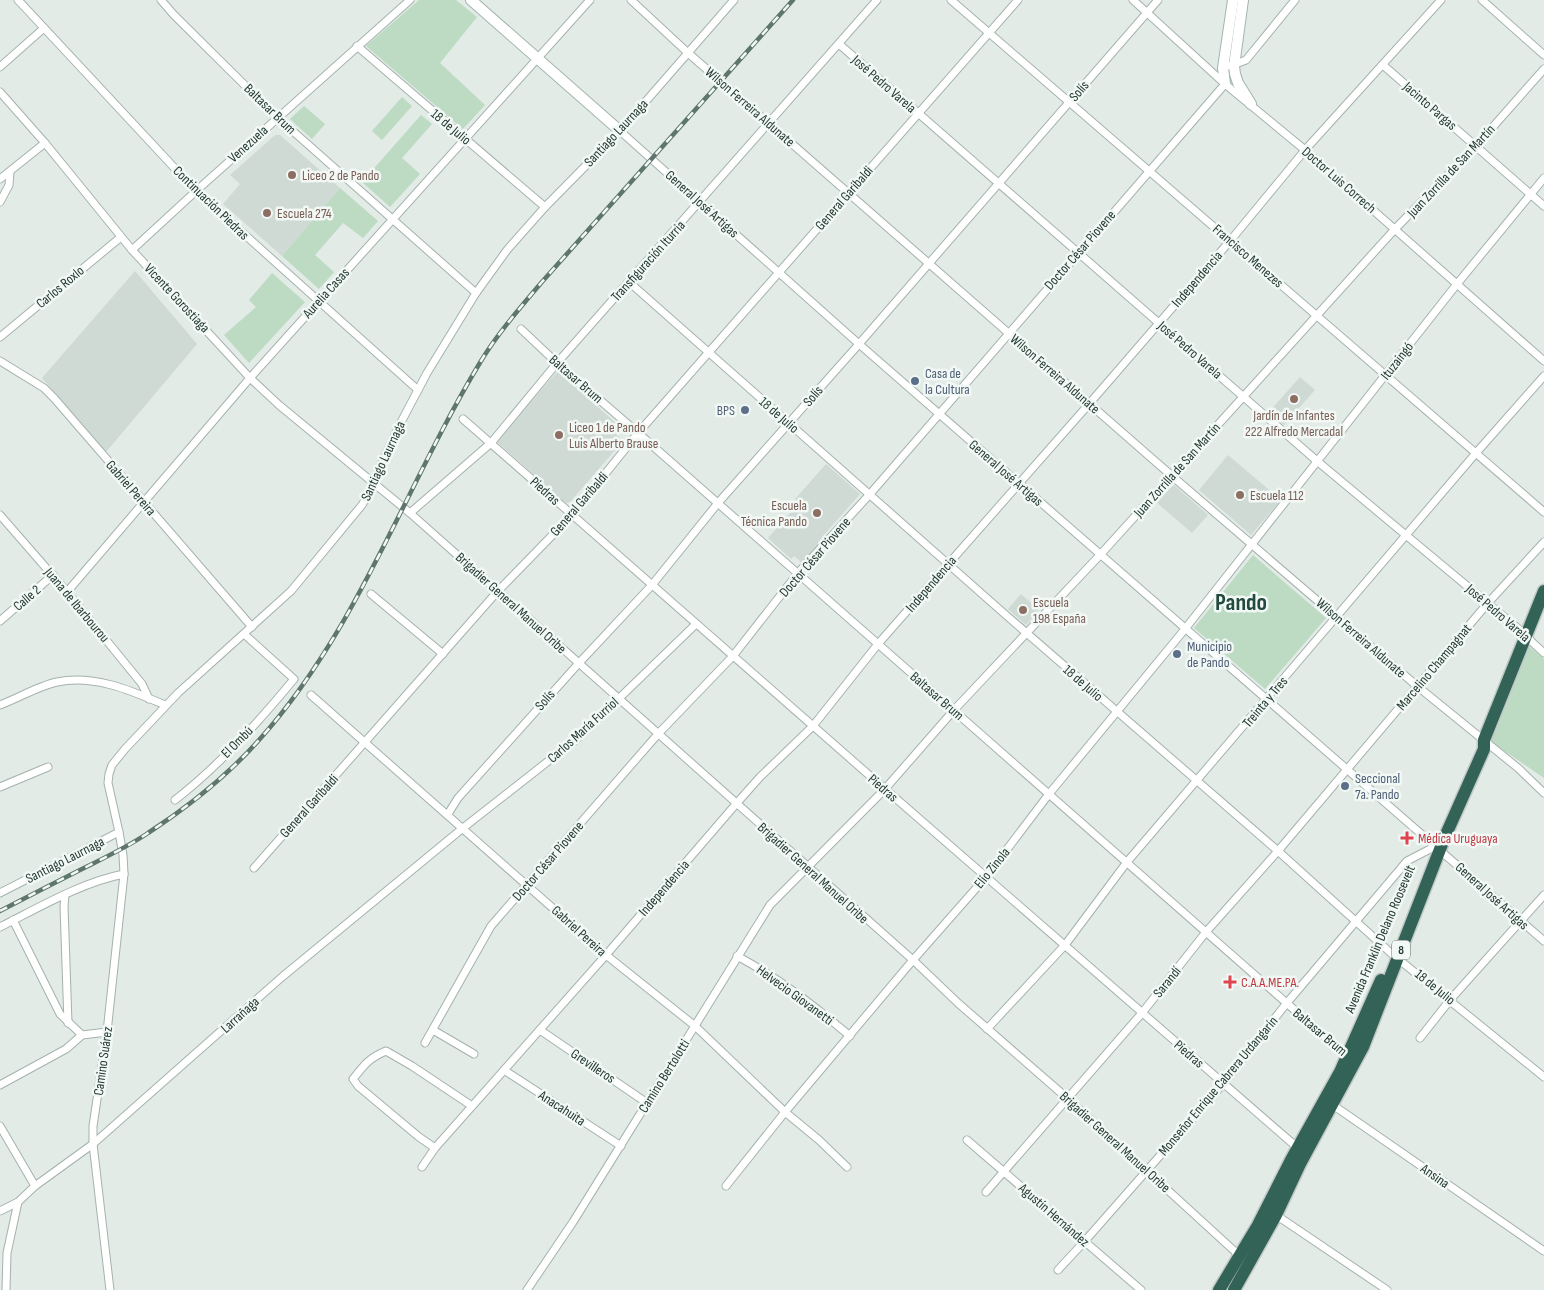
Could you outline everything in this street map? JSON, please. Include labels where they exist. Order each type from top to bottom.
[{"type":"highway","name":"Avenida Franklin Delano Roosevelt","points":[[1302,1151],[1351,1058],[1396,956],[1437,848],[1484,749],[1484,740],[1544,591]]},
{"type":"highway","name":"8","points":[[1219,1290],[1244,1260],[1276,1215],[1302,1151]]},
{"type":"highway","name":"8","points":[[1234,1290],[1244,1260],[1302,1151]]},
{"type":"street","name":"Continuación Piedras","points":[[18,0],[196,191],[418,390]]},
{"type":"street","name":"Baltasar Brum","points":[[160,0],[278,118],[476,293]]},
{"type":"street","name":"Venezuela","points":[[132,250],[410,0]]},
{"type":"street","name":"General José Artigas","points":[[471,0],[778,273],[1544,941]]},
{"type":"street","name":"Aurelia Casas","points":[[67,592],[250,378],[590,0]]},
{"type":"street","name":"Wilson Ferreira Aldunate","points":[[631,0],[848,194],[1336,618],[1518,768]]},
{"type":"street","name":"Santiago Laurnaga","points":[[0,893],[119,832],[108,783],[112,765],[165,706],[291,591],[362,505],[374,485],[391,443],[418,390],[476,293],[506,250],[545,207],[620,131],[734,0]]},
{"type":"street","name":"Transfiguración Iturria","points":[[410,513],[491,443],[557,363],[877,0]]},
{"type":"street","name":"Francisco Menezes","points":[[951,0],[1544,512]]},
{"type":"street","name":"General Garibaldi","points":[[254,868],[497,592],[572,515],[638,433],[1018,0]]},
{"type":"street","name":"Doctor Luis Correch","points":[[1133,0],[1225,84],[1306,150],[1544,361]]},
{"type":"street","name":"Solís","points":[[448,814],[458,798],[578,663],[652,585],[718,503],[1158,0]]},
{"type":"street","points":[[1233,0],[1223,68],[1225,84],[1238,83]]},
{"type":"street","points":[[1243,0],[1234,66],[1238,83],[1251,104]]},
{"type":"street","name":"Independencia","points":[[422,1167],[435,1148],[606,955],[736,804],[760,777],[813,726],[878,644],[1089,404],[1306,150],[1440,0]]},
{"type":"street","points":[[1482,0],[1544,55]]},
{"type":"street","points":[[1223,68],[1234,66],[1246,60],[1294,1]]},
{"type":"street","points":[[0,67],[44,28]]},
{"type":"street","name":"José Pedro Varela","points":[[839,44],[1317,461],[1544,652]]},
{"type":"street","name":"18 de Julio","points":[[357,46],[545,207]]},
{"type":"street","name":"Jacinto Pargas","points":[[1383,65],[1544,206]]},
{"type":"street","name":"Juan Zorrilla de San Martín","points":[[806,867],[885,789],[954,710],[1172,476],[1395,229],[1476,146],[1544,69]]},
{"type":"street","name":"Doctor César Piovene","points":[[425,1043],[486,934],[527,884],[658,734],[733,656],[798,574],[870,494],[1225,84]]},
{"type":"street","name":"Vicente Gorostiaga","points":[[0,92],[45,143],[120,237],[250,378],[374,485]]},
{"type":"street","points":[[0,180],[45,143]]},
{"type":"street","points":[[0,202],[9,185],[10,172]]},
{"type":"street","name":"Ituzaingó","points":[[1251,544],[1457,284],[1544,178]]},
{"type":"street","name":"Carlos Roxlo","points":[[0,337],[120,237]]},
{"type":"street","name":"18 de Julio","points":[[629,282],[1026,634],[1197,780],[1396,956],[1544,1077]]},
{"type":"street","name":"Baltasar Brum","points":[[521,329],[557,363],[1127,862],[1286,1004],[1351,1058]]},
{"type":"street","name":"Gabriel Pereira","points":[[0,361],[44,388],[54,398],[252,627]]},
{"type":"street","name":"Treinta y Tres","points":[[987,1029],[1065,945],[1127,862],[1544,376]]},
{"type":"street","name":"Piedras","points":[[463,419],[1302,1151]]},
{"type":"street","name":"Brigadier General Manuel Oribe","points":[[374,485],[410,513],[806,867],[913,960],[1244,1260]]},
{"type":"street","name":"Juana de Ibarbourou","points":[[0,515],[67,592],[142,684],[149,699]]},
{"type":"street","name":"Marcelino Champagnat","points":[[1346,770],[1488,604],[1544,542]]},
{"type":"street","name":"Elio Zinola","points":[[726,1186],[785,1112],[913,960],[986,877],[1049,794],[1185,629],[1251,544]]},
{"type":"street","name":"Calle 2","points":[[0,621],[53,576]]},
{"type":"street","points":[[371,594],[444,654]]},
{"type":"street","name":"Carlos María Furriol","points":[[463,828],[563,750],[600,718],[696,624]]},
{"type":"street","name":"El Ombú","points":[[175,800],[245,736],[294,678],[244,634]]},
{"type":"street","points":[[0,696],[3,704],[55,682],[88,679],[104,683],[165,706]]},
{"type":"street","name":"Gabriel Pereira","points":[[311,695],[606,955],[694,1026],[846,1167]]},
{"type":"street","points":[[0,787],[48,767]]},
{"type":"street","points":[[1518,768],[1544,785]]},
{"type":"street","points":[[1518,768],[1544,792]]},
{"type":"street","name":"Sarandí","points":[[986,1192],[1142,1013],[1206,932],[1278,851],[1346,770]]},
{"type":"street","name":"Larrañaga","points":[[0,1211],[18,1202],[35,1186],[93,1144],[282,977],[463,828]]},
{"type":"street","name":"Camino Suárez","points":[[110,1290],[93,1144],[93,1126],[107,1032],[124,874],[119,832]]},
{"type":"street","name":"Monseñor Enrique Cabrera Urdangarín","points":[[1058,1270],[1223,1084],[1286,1004],[1408,861],[1437,848]]},
{"type":"street","name":"Camino Bertolotti","points":[[527,1290],[621,1146],[770,905],[806,867]]},
{"type":"street","points":[[0,927],[65,895],[110,877],[124,874]]},
{"type":"street","points":[[65,895],[68,1023]]},
{"type":"street","points":[[1420,1038],[1450,1000],[1544,895]]},
{"type":"street","points":[[13,920],[60,1014],[82,1034]]},
{"type":"street","name":"Helvecio Giovanetti","points":[[737,956],[768,973],[801,996],[850,1036]]},
{"type":"street","points":[[433,1030],[474,1054]]},
{"type":"street","name":"Grevilleros","points":[[540,1030],[647,1103]]},
{"type":"street","points":[[0,1085],[66,1049],[82,1034],[107,1032]]},
{"type":"street","points":[[435,1148],[358,1086],[353,1079],[365,1063],[374,1056],[386,1051],[472,1106]]},
{"type":"street","name":"Anacahuita","points":[[504,1070],[621,1146]]},
{"type":"street","name":"Ansina","points":[[1329,1102],[1544,1251]]},
{"type":"street","points":[[0,1126],[35,1186]]},
{"type":"street","name":"Agustín Hernández","points":[[967,1140],[1142,1290]]},
{"type":"street","points":[[6,1290],[8,1253],[18,1202]]},
{"type":"street","points":[[1276,1215],[1387,1290]]},
{"type":"shaded area","points":[[275,135],[280,135],[340,188],[282,256],[223,204],[240,184],[230,175]]},
{"type":"shaded area","points":[[135,271],[197,344],[106,452],[42,378]]},
{"type":"shaded area","name":"Liceo 1 de Pando Luis Alberto Brause","points":[[556,373],[560,373],[618,425],[613,431],[623,441],[570,502],[566,503],[498,443],[497,439]]},
{"type":"shaded area","name":"Jardín de Infantes 222 Alfredo Mercadal","points":[[1300,377],[1315,390],[1284,425],[1269,412]]},
{"type":"shaded area","name":"Escuela 112","points":[[1228,455],[1281,500],[1251,535],[1199,490]]},
{"type":"shaded area","name":"Escuela Técnica Pando","points":[[826,464],[860,494],[802,563],[794,556],[791,559],[768,538],[799,503],[795,499]]},
{"type":"shaded area","points":[[1174,485],[1208,515],[1192,533],[1156,502],[1170,486]]},
{"type":"shaded area","name":"Escuela 198 España","points":[[1021,594],[1039,610],[1026,625],[1008,609]]},
{"type":"green space","points":[[419,0],[456,0],[477,17],[440,63],[485,105],[463,129],[366,46]]},
{"type":"green space","points":[[402,97],[412,106],[382,140],[372,131]]},
{"type":"green space","points":[[304,106],[325,124],[312,139],[290,119]]},
{"type":"green space","points":[[421,115],[432,124],[402,158],[420,174],[390,207],[362,182]]},
{"type":"green space","points":[[340,188],[378,221],[363,238],[343,223],[315,255],[334,272],[319,289],[282,256]]},
{"type":"green space","points":[[272,273],[305,302],[249,363],[224,335],[256,307],[249,300]]},
{"type":"green space","points":[[1253,555],[1326,618],[1265,689],[1194,628]]},
{"type":"green space","points":[[1526,644],[1544,659],[1544,778],[1487,739]]},
{"type":"railway","points":[[0,911],[118,851],[148,833],[178,813],[207,790],[259,740],[294,697],[325,652],[353,605],[428,457],[481,361],[495,341],[541,283],[793,0]]},
{"type":"place","name":"Liceo 2 de Pando","points":[[292,175]]},
{"type":"place","name":"Escuela 274","points":[[267,213]]},
{"type":"place","name":"Casa de la Cultura","points":[[915,381]]},
{"type":"place","name":"Jardín de Infantes 222 Alfredo Mercadal","points":[[1294,399]]},
{"type":"place","name":"BPS","points":[[745,410]]},
{"type":"place","name":"Liceo 1 de Pando Luis Alberto Brause","points":[[559,435]]},
{"type":"place","name":"Escuela 112","points":[[1240,495]]},
{"type":"place","name":"Escuela Técnica Pando","points":[[817,513]]},
{"type":"place","name":"Escuela 198 España","points":[[1023,610]]},
{"type":"place","name":"Municipio de Pando","points":[[1177,654]]},
{"type":"place","name":"Seccional 7a. Pando","points":[[1345,786]]},
{"type":"place","name":"Médica Uruguaya","points":[[1407,838]]},
{"type":"place","name":"C.A.A.ME.PA.","points":[[1230,982]]},
{"type":"district","name":"Pando","points":[[1241,602]]}]
